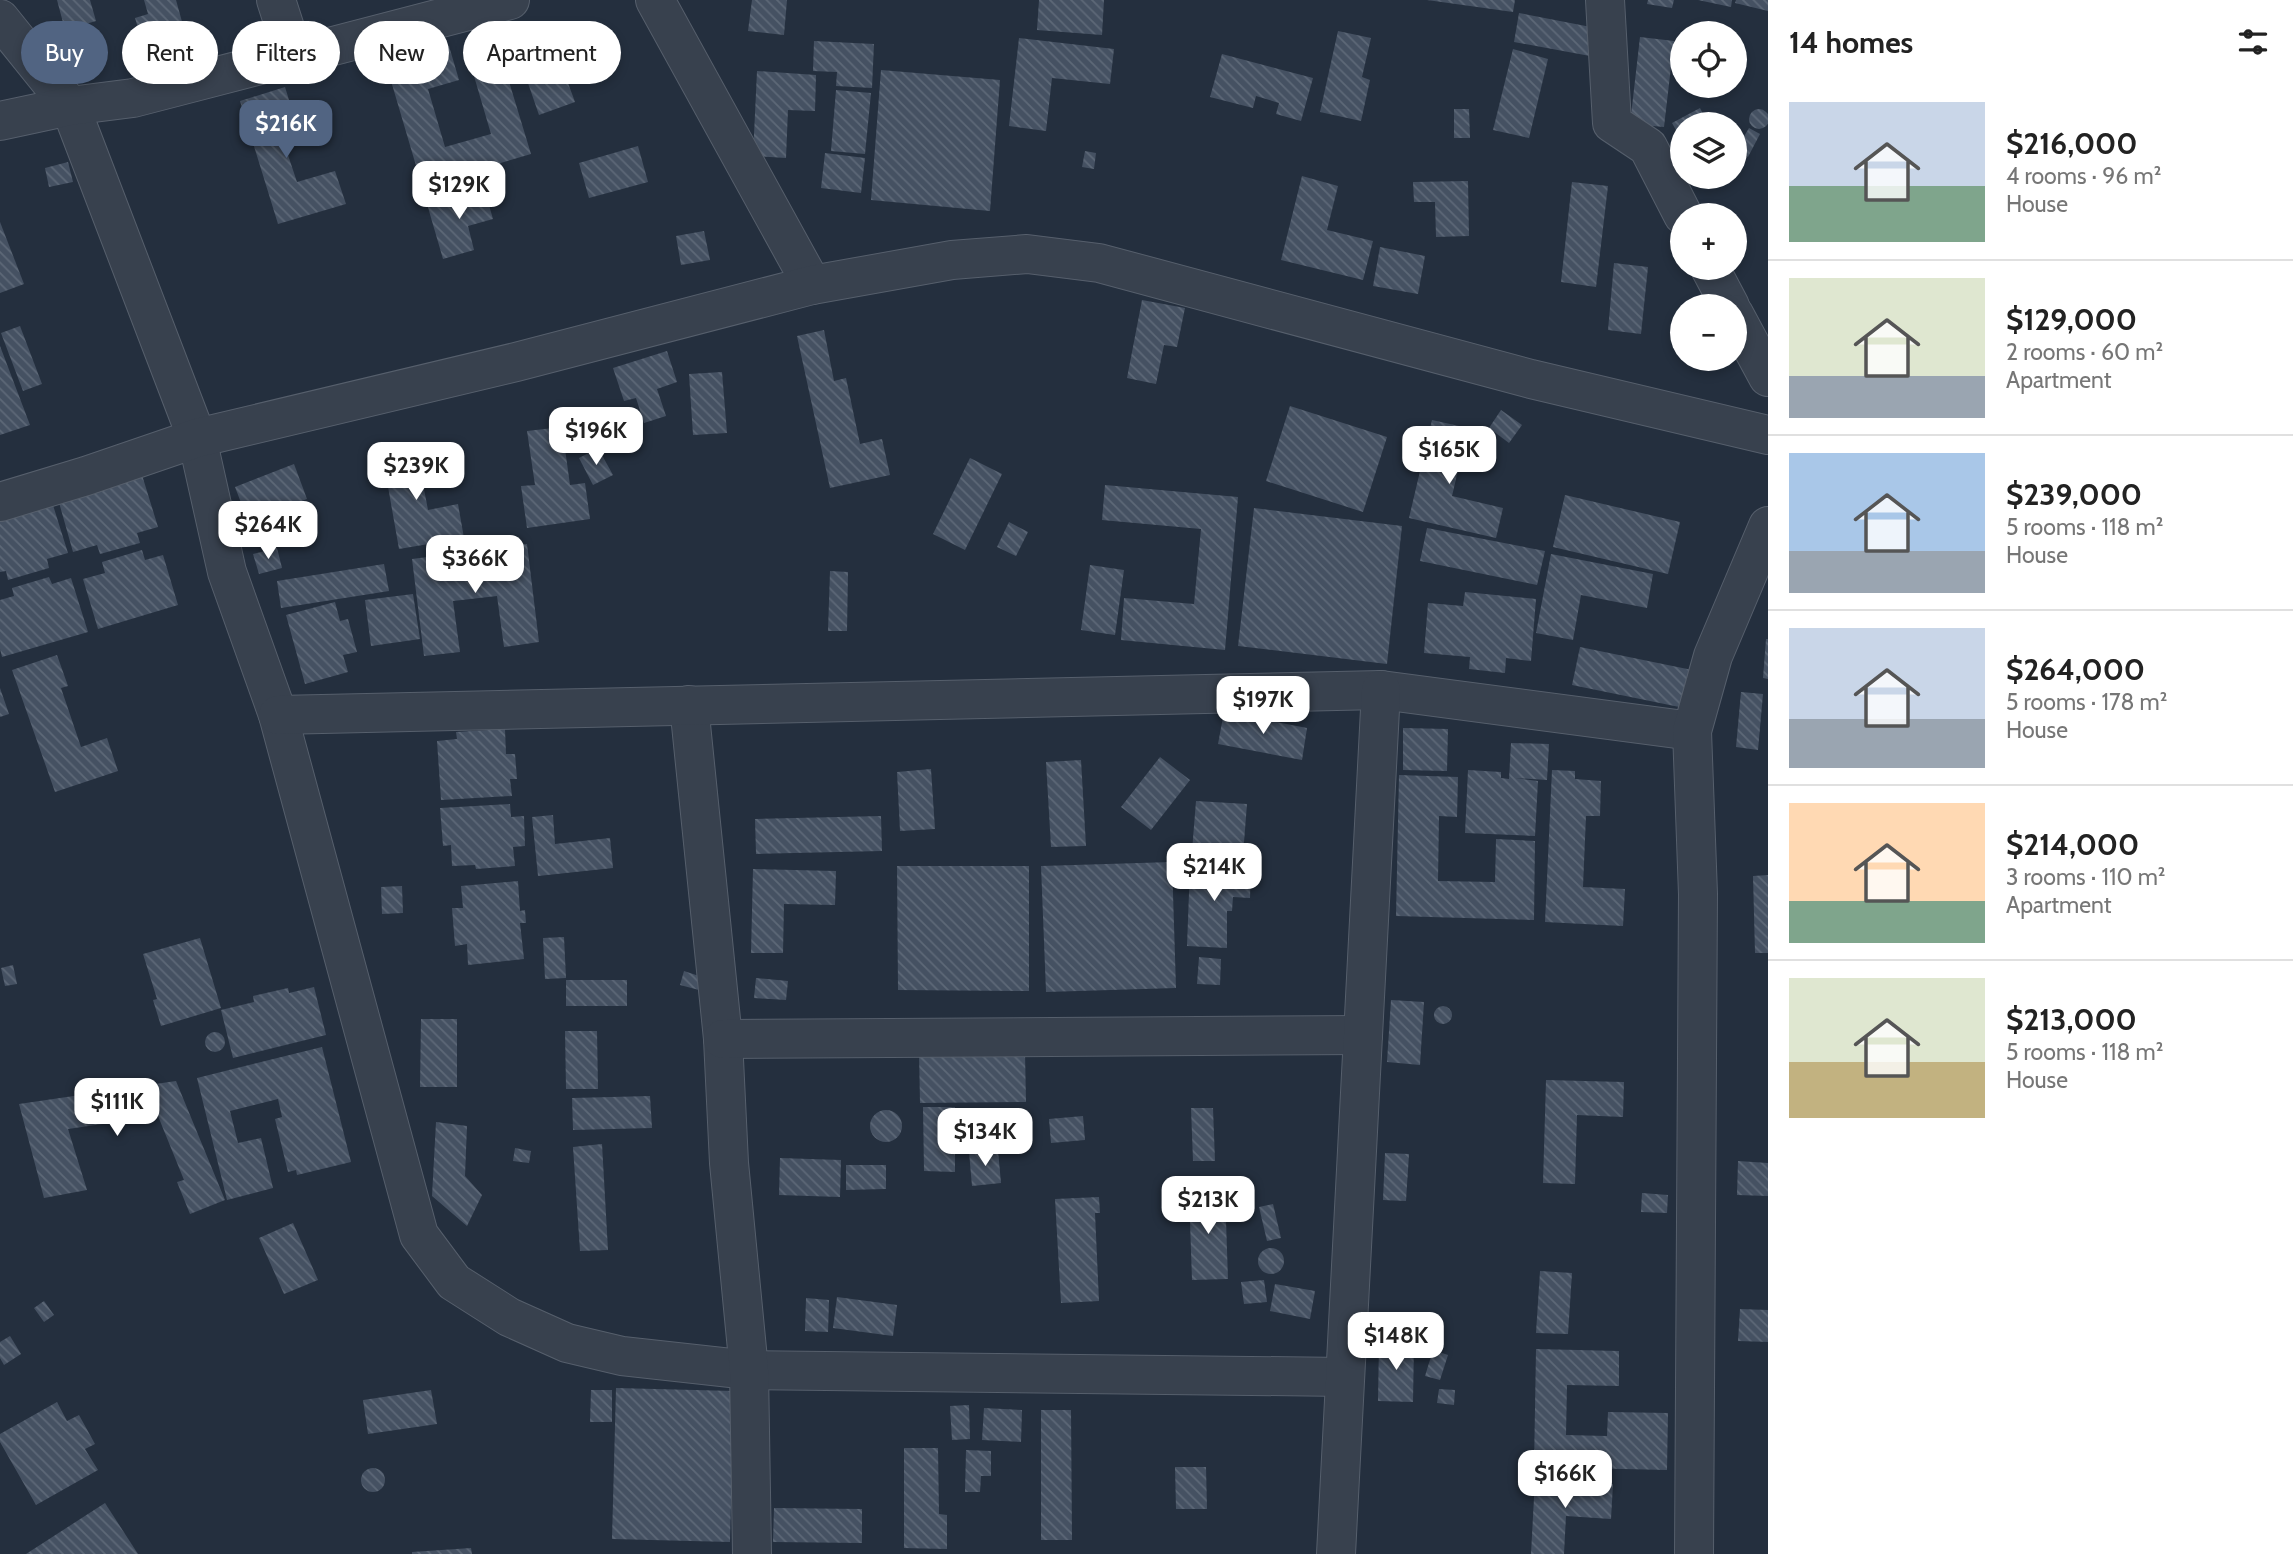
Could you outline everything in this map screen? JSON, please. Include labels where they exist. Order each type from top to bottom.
[{"type":"street","points":[[276,0],[283,21]]},
{"type":"street","points":[[340,43],[510,0]]},
{"type":"street","points":[[655,0],[812,285]]},
{"type":"street","points":[[1605,0],[1612,123],[1648,147],[1677,203]]},
{"type":"street","points":[[0,19],[70,106],[197,438],[227,572],[278,715],[419,1235],[454,1282],[509,1317],[566,1343],[622,1356],[749,1370],[1345,1377]]},
{"type":"street","points":[[0,121],[70,106],[133,97],[232,71]]},
{"type":"street","points":[[0,502],[197,438],[516,362],[812,285],[952,260],[1027,254],[1099,263],[1531,379],[1768,435]]},
{"type":"street","points":[[1747,338],[1768,377]]},
{"type":"street","points":[[1694,1554],[1698,894],[1692,731],[1713,656],[1768,526]]},
{"type":"street","points":[[278,715],[1381,690],[1692,731]]},
{"type":"street","points":[[1336,1554],[1381,690]]},
{"type":"street","points":[[689,705],[723,1039],[729,1163],[749,1370],[752,1554]]},
{"type":"street","points":[[723,1039],[1363,1035]]},
{"type":"building","points":[[57,0],[90,0],[96,21],[63,21]]},
{"type":"building","points":[[144,0],[176,0],[182,21],[136,21],[135,18],[148,14]]},
{"type":"building","points":[[752,0],[787,0],[784,35],[748,31]]},
{"type":"building","points":[[1039,0],[1104,0],[1102,35],[1037,30]]},
{"type":"building","points":[[1427,0],[1515,0],[1513,12]]},
{"type":"building","points":[[1648,0],[1674,0],[1672,8],[1647,4]]},
{"type":"building","points":[[1698,0],[1732,0],[1731,7]]},
{"type":"building","points":[[1736,0],[1768,0],[1768,11],[1735,3]]},
{"type":"building","points":[[1519,13],[1596,28],[1590,56],[1514,42]]},
{"type":"building","points":[[1338,31],[1371,38],[1362,77],[1370,80],[1361,121],[1320,112]]},
{"type":"building","points":[[1640,37],[1670,41],[1670,75],[1664,127],[1630,124]]},
{"type":"building","points":[[1019,38],[1114,49],[1110,84],[1052,78],[1046,131],[1009,126]]},
{"type":"building","points":[[814,41],[874,44],[872,88],[836,86],[837,72],[813,71]]},
{"type":"building","points":[[449,46],[459,80],[449,83]]},
{"type":"building","points":[[1513,49],[1548,59],[1529,138],[1493,130]]},
{"type":"building","points":[[1222,54],[1313,78],[1301,121],[1276,114],[1279,103],[1256,96],[1253,108],[1210,97]]},
{"type":"building","points":[[881,70],[1000,80],[990,211],[871,200]]},
{"type":"building","points":[[757,71],[816,75],[815,111],[788,110],[786,158],[753,156]]},
{"type":"building","points":[[392,84],[445,84],[428,89],[445,147],[491,134],[476,84],[510,84],[531,154],[422,186]]},
{"type":"building","points":[[528,84],[568,84],[575,102],[539,115]]},
{"type":"building","points":[[285,87],[298,129],[281,134],[297,182],[335,171],[346,204],[278,224],[240,101]]},
{"type":"building","points":[[836,90],[871,93],[865,154],[831,151]]},
{"type":"building","points":[[1454,109],[1469,109],[1470,138],[1454,138]]},
{"type":"building","points":[[1759,109],[1766,112],[1766,126],[1759,129],[1752,126],[1749,119],[1752,112]]},
{"type":"building","points":[[1749,128],[1760,134],[1748,157],[1747,156]]},
{"type":"building","points":[[638,146],[648,182],[589,198],[579,163]]},
{"type":"building","points":[[1085,151],[1096,153],[1094,169],[1082,167]]},
{"type":"building","points":[[825,153],[865,158],[861,193],[821,188]]},
{"type":"building","points":[[68,162],[73,182],[49,187],[45,168]]},
{"type":"building","points":[[1302,176],[1338,186],[1327,230],[1373,241],[1363,280],[1281,260]]},
{"type":"building","points":[[1468,181],[1469,236],[1436,237],[1435,202],[1414,202],[1413,182]]},
{"type":"building","points":[[1572,182],[1608,186],[1596,287],[1561,282]]},
{"type":"building","points":[[484,188],[493,219],[468,226],[474,250],[443,259],[427,204]]},
{"type":"building","points":[[0,222],[24,284],[0,293]]},
{"type":"building","points":[[704,231],[710,260],[681,265],[676,236]]},
{"type":"building","points":[[1380,247],[1425,256],[1418,294],[1373,286]]},
{"type":"building","points":[[1614,263],[1648,267],[1641,334],[1608,330]]},
{"type":"building","points":[[1142,300],[1185,308],[1177,347],[1164,345],[1156,384],[1127,378]]},
{"type":"building","points":[[20,326],[42,384],[23,391],[1,333]]},
{"type":"building","points":[[824,330],[834,381],[846,378],[860,444],[882,439],[890,475],[830,488],[797,336]]},
{"type":"building","points":[[0,346],[30,425],[0,435]]},
{"type":"building","points":[[667,351],[677,382],[657,389],[666,416],[644,423],[636,398],[624,401],[613,368]]},
{"type":"building","points":[[722,372],[727,433],[693,435],[689,374]]},
{"type":"building","points":[[1290,406],[1387,437],[1363,512],[1266,481]]},
{"type":"building","points":[[1501,410],[1522,425],[1509,443],[1489,428]]},
{"type":"building","points":[[1432,420],[1468,428],[1452,496],[1503,508],[1496,538],[1409,518]]},
{"type":"building","points":[[562,427],[570,485],[585,483],[590,519],[527,528],[521,486],[535,485],[527,431]]},
{"type":"building","points":[[415,442],[428,510],[458,504],[464,538],[399,549],[381,447]]},
{"type":"building","points":[[598,448],[613,475],[593,485],[579,458]]},
{"type":"building","points":[[970,458],[1002,474],[965,550],[933,534]]},
{"type":"building","points":[[294,464],[307,499],[248,521],[235,487]]},
{"type":"building","points":[[142,475],[158,527],[137,533],[140,543],[100,554],[97,545],[73,552],[58,499]]},
{"type":"building","points":[[1105,485],[1238,497],[1225,650],[1121,640],[1124,598],[1194,604],[1201,529],[1102,520]]},
{"type":"building","points":[[1565,495],[1680,522],[1668,574],[1553,547]]},
{"type":"building","points":[[52,502],[68,553],[47,559],[49,568],[8,580],[6,571],[0,572],[0,516]]},
{"type":"building","points":[[1254,508],[1402,526],[1387,664],[1238,646]]},
{"type":"building","points":[[1009,522],[1028,532],[1016,556],[997,547]]},
{"type":"building","points":[[1427,528],[1545,551],[1537,585],[1420,561]]},
{"type":"building","points":[[527,544],[539,642],[504,647],[497,596],[453,601],[460,652],[424,656],[412,559]]},
{"type":"building","points":[[277,548],[282,568],[259,574],[253,554]]},
{"type":"building","points":[[142,550],[145,560],[163,555],[178,605],[98,629],[83,579],[105,573],[102,562]]},
{"type":"building","points":[[1551,554],[1653,574],[1647,608],[1581,595],[1573,640],[1536,633]]},
{"type":"building","points":[[384,564],[389,591],[281,608],[277,581]]},
{"type":"building","points":[[1090,565],[1124,570],[1115,635],[1081,630]]},
{"type":"building","points":[[830,571],[848,572],[847,631],[828,631]]},
{"type":"building","points":[[49,577],[52,584],[71,578],[88,632],[2,657],[0,600],[14,596],[12,588]]},
{"type":"building","points":[[1465,592],[1536,599],[1531,661],[1506,658],[1505,673],[1469,669],[1470,657],[1424,653],[1428,603],[1463,606]]},
{"type":"building","points":[[413,594],[420,639],[371,646],[365,600]]},
{"type":"building","points":[[335,602],[340,621],[348,619],[357,652],[343,655],[348,672],[305,684],[286,615]]},
{"type":"building","points":[[1768,639],[1768,679],[1763,678]]},
{"type":"building","points":[[1580,647],[1697,671],[1689,709],[1572,685]]},
{"type":"building","points":[[57,655],[68,686],[61,688],[81,747],[107,738],[118,771],[55,792],[12,670]]},
{"type":"building","points":[[0,688],[9,714],[0,717]]},
{"type":"building","points":[[1741,692],[1763,694],[1758,750],[1736,747]]},
{"type":"building","points":[[1224,712],[1307,728],[1302,760],[1218,744]]},
{"type":"building","points":[[1403,728],[1448,729],[1447,771],[1403,770]]},
{"type":"building","points":[[505,729],[506,754],[515,754],[517,779],[510,779],[512,796],[441,800],[437,741],[457,739],[456,732]]},
{"type":"building","points":[[1511,743],[1549,744],[1547,780],[1515,778],[1538,781],[1535,836],[1465,833],[1468,770],[1501,772],[1501,778],[1509,779]]},
{"type":"building","points":[[1160,757],[1190,780],[1151,830],[1121,807]]},
{"type":"building","points":[[1081,760],[1086,846],[1051,847],[1046,762]]},
{"type":"building","points":[[931,769],[935,829],[900,831],[897,772]]},
{"type":"building","points":[[1552,770],[1575,771],[1575,779],[1601,781],[1600,816],[1586,816],[1583,887],[1625,889],[1623,926],[1545,922]]},
{"type":"building","points":[[1399,775],[1458,777],[1457,817],[1439,816],[1438,881],[1495,882],[1496,839],[1535,841],[1534,920],[1396,916]]},
{"type":"building","points":[[1196,801],[1247,804],[1243,855],[1192,851]]},
{"type":"building","points":[[510,804],[511,817],[524,816],[525,846],[513,847],[515,866],[476,869],[475,865],[452,866],[451,845],[443,846],[440,808]]},
{"type":"building","points":[[553,815],[555,844],[610,838],[613,868],[538,876],[532,817]]},
{"type":"building","points":[[881,816],[882,851],[756,854],[755,819]]},
{"type":"building","points":[[1172,862],[1176,988],[1046,992],[1041,866]]},
{"type":"building","points":[[897,866],[1029,866],[1029,991],[898,990]]},
{"type":"building","points":[[1190,866],[1251,868],[1250,898],[1233,897],[1232,911],[1227,911],[1227,948],[1187,946]]},
{"type":"building","points":[[753,869],[836,871],[835,905],[784,904],[783,953],[751,953]]},
{"type":"building","points":[[1768,875],[1768,953],[1755,953],[1753,876]]},
{"type":"building","points":[[518,881],[520,911],[525,910],[526,923],[520,923],[524,959],[468,965],[467,944],[455,946],[452,908],[463,908],[461,886]]},
{"type":"building","points":[[402,886],[403,913],[382,914],[381,887]]},
{"type":"building","points":[[564,937],[566,978],[545,979],[543,938]]},
{"type":"building","points":[[200,938],[221,1008],[161,1026],[153,1000],[157,999],[143,954]]},
{"type":"building","points":[[1199,957],[1221,959],[1220,985],[1197,984]]},
{"type":"building","points":[[13,965],[17,984],[5,986],[1,968]]},
{"type":"building","points":[[684,971],[702,977],[699,990],[680,985]]},
{"type":"building","points":[[756,978],[788,981],[786,1000],[754,998]]},
{"type":"building","points":[[566,980],[627,980],[627,1006],[566,1006]]},
{"type":"building","points":[[314,987],[326,1035],[233,1058],[221,1010],[254,1002],[253,996],[288,988],[289,993]]},
{"type":"building","points":[[1391,1000],[1424,1002],[1420,1065],[1387,1062]]},
{"type":"building","points":[[1443,1006],[1449,1009],[1452,1015],[1449,1021],[1443,1024],[1437,1021],[1434,1015],[1437,1009]]},
{"type":"building","points":[[421,1019],[457,1019],[457,1087],[420,1087]]},
{"type":"building","points":[[565,1031],[597,1031],[598,1089],[566,1089]]},
{"type":"building","points":[[215,1032],[222,1035],[225,1042],[222,1049],[215,1052],[208,1049],[205,1042],[208,1035]]},
{"type":"building","points":[[322,1047],[351,1162],[297,1175],[296,1170],[288,1172],[275,1119],[282,1117],[278,1099],[230,1111],[238,1143],[261,1138],[273,1188],[227,1200],[197,1078]]},
{"type":"building","points":[[1025,1053],[1026,1102],[920,1103],[919,1054]]},
{"type":"building","points":[[1546,1080],[1624,1082],[1623,1117],[1577,1115],[1575,1184],[1543,1183]]},
{"type":"building","points":[[176,1081],[225,1200],[190,1214],[177,1182],[184,1180],[158,1116],[68,1129],[87,1190],[44,1198],[19,1104]]},
{"type":"building","points":[[650,1096],[652,1128],[573,1130],[572,1098]]},
{"type":"building","points":[[923,1107],[955,1107],[955,1172],[924,1171]]},
{"type":"building","points":[[1191,1108],[1213,1108],[1215,1161],[1193,1161]]},
{"type":"building","points":[[886,1110],[897,1115],[902,1126],[897,1137],[886,1142],[875,1137],[870,1126],[875,1115]]},
{"type":"building","points":[[1083,1116],[1085,1140],[1051,1143],[1049,1119]]},
{"type":"building","points":[[436,1122],[467,1126],[465,1176],[482,1195],[467,1226],[432,1196]]},
{"type":"building","points":[[602,1144],[608,1250],[580,1251],[573,1147]]},
{"type":"building","points":[[515,1148],[531,1151],[529,1163],[513,1161]]},
{"type":"building","points":[[998,1150],[1001,1183],[972,1186],[969,1152]]},
{"type":"building","points":[[1385,1153],[1409,1154],[1406,1201],[1383,1200]]},
{"type":"building","points":[[780,1158],[841,1160],[840,1197],[779,1195]]},
{"type":"building","points":[[1738,1161],[1768,1163],[1768,1196],[1737,1195]]},
{"type":"building","points":[[846,1165],[886,1165],[886,1189],[846,1190]]},
{"type":"building","points":[[1225,1191],[1228,1279],[1192,1280],[1189,1192]]},
{"type":"building","points":[[1642,1193],[1668,1195],[1667,1213],[1641,1212]]},
{"type":"building","points":[[1099,1197],[1100,1213],[1095,1213],[1099,1301],[1061,1303],[1055,1199]]},
{"type":"building","points":[[1273,1204],[1281,1238],[1267,1241],[1259,1207]]},
{"type":"building","points":[[293,1223],[318,1280],[284,1294],[259,1238]]},
{"type":"building","points":[[1271,1248],[1281,1251],[1284,1261],[1281,1271],[1271,1274],[1261,1271],[1258,1261],[1261,1251]]},
{"type":"building","points":[[1540,1271],[1572,1273],[1568,1334],[1536,1333]]},
{"type":"building","points":[[1264,1280],[1267,1302],[1244,1304],[1241,1282]]},
{"type":"building","points":[[1275,1284],[1315,1291],[1310,1319],[1270,1311]]},
{"type":"building","points":[[837,1297],[897,1305],[893,1336],[833,1328]]},
{"type":"building","points":[[806,1298],[829,1300],[828,1332],[805,1331]]},
{"type":"building","points":[[44,1301],[54,1315],[44,1322],[34,1308]]},
{"type":"building","points":[[1740,1309],[1768,1310],[1768,1342],[1738,1341]]},
{"type":"building","points":[[10,1336],[21,1354],[4,1365],[0,1358],[0,1342]]},
{"type":"building","points":[[1379,1342],[1414,1343],[1413,1402],[1378,1401]]},
{"type":"building","points":[[1536,1349],[1619,1351],[1619,1386],[1567,1385],[1566,1435],[1607,1436],[1608,1412],[1668,1413],[1667,1470],[1534,1467]]},
{"type":"building","points":[[1433,1350],[1448,1355],[1440,1380],[1425,1376]]},
{"type":"building","points":[[616,1388],[734,1391],[730,1542],[612,1539]]},
{"type":"building","points":[[1439,1389],[1455,1390],[1454,1405],[1437,1403]]},
{"type":"building","points":[[431,1390],[437,1424],[368,1434],[363,1400]]},
{"type":"building","points":[[591,1390],[612,1390],[612,1422],[590,1422]]},
{"type":"building","points":[[57,1402],[67,1421],[79,1415],[95,1444],[85,1449],[98,1470],[36,1505],[0,1442],[0,1434]]},
{"type":"building","points":[[969,1405],[970,1439],[952,1440],[950,1406]]},
{"type":"building","points":[[984,1408],[1022,1410],[1021,1442],[982,1440]]},
{"type":"building","points":[[1041,1410],[1071,1410],[1072,1540],[1041,1540]]},
{"type":"building","points":[[904,1448],[938,1448],[939,1514],[947,1515],[947,1549],[904,1548]]},
{"type":"building","points":[[966,1450],[991,1451],[991,1476],[981,1476],[980,1492],[965,1492]]},
{"type":"building","points":[[1175,1467],[1206,1467],[1207,1509],[1176,1509]]},
{"type":"building","points":[[373,1468],[381,1472],[385,1480],[381,1488],[373,1492],[365,1488],[361,1480],[365,1472]]},
{"type":"building","points":[[1535,1479],[1613,1484],[1611,1519],[1566,1516],[1564,1554],[1531,1554]]},
{"type":"building","points":[[105,1503],[138,1554],[26,1554]]},
{"type":"building","points":[[774,1508],[862,1509],[862,1543],[773,1542]]},
{"type":"building","points":[[471,1548],[472,1554],[412,1554],[412,1552]]}]
